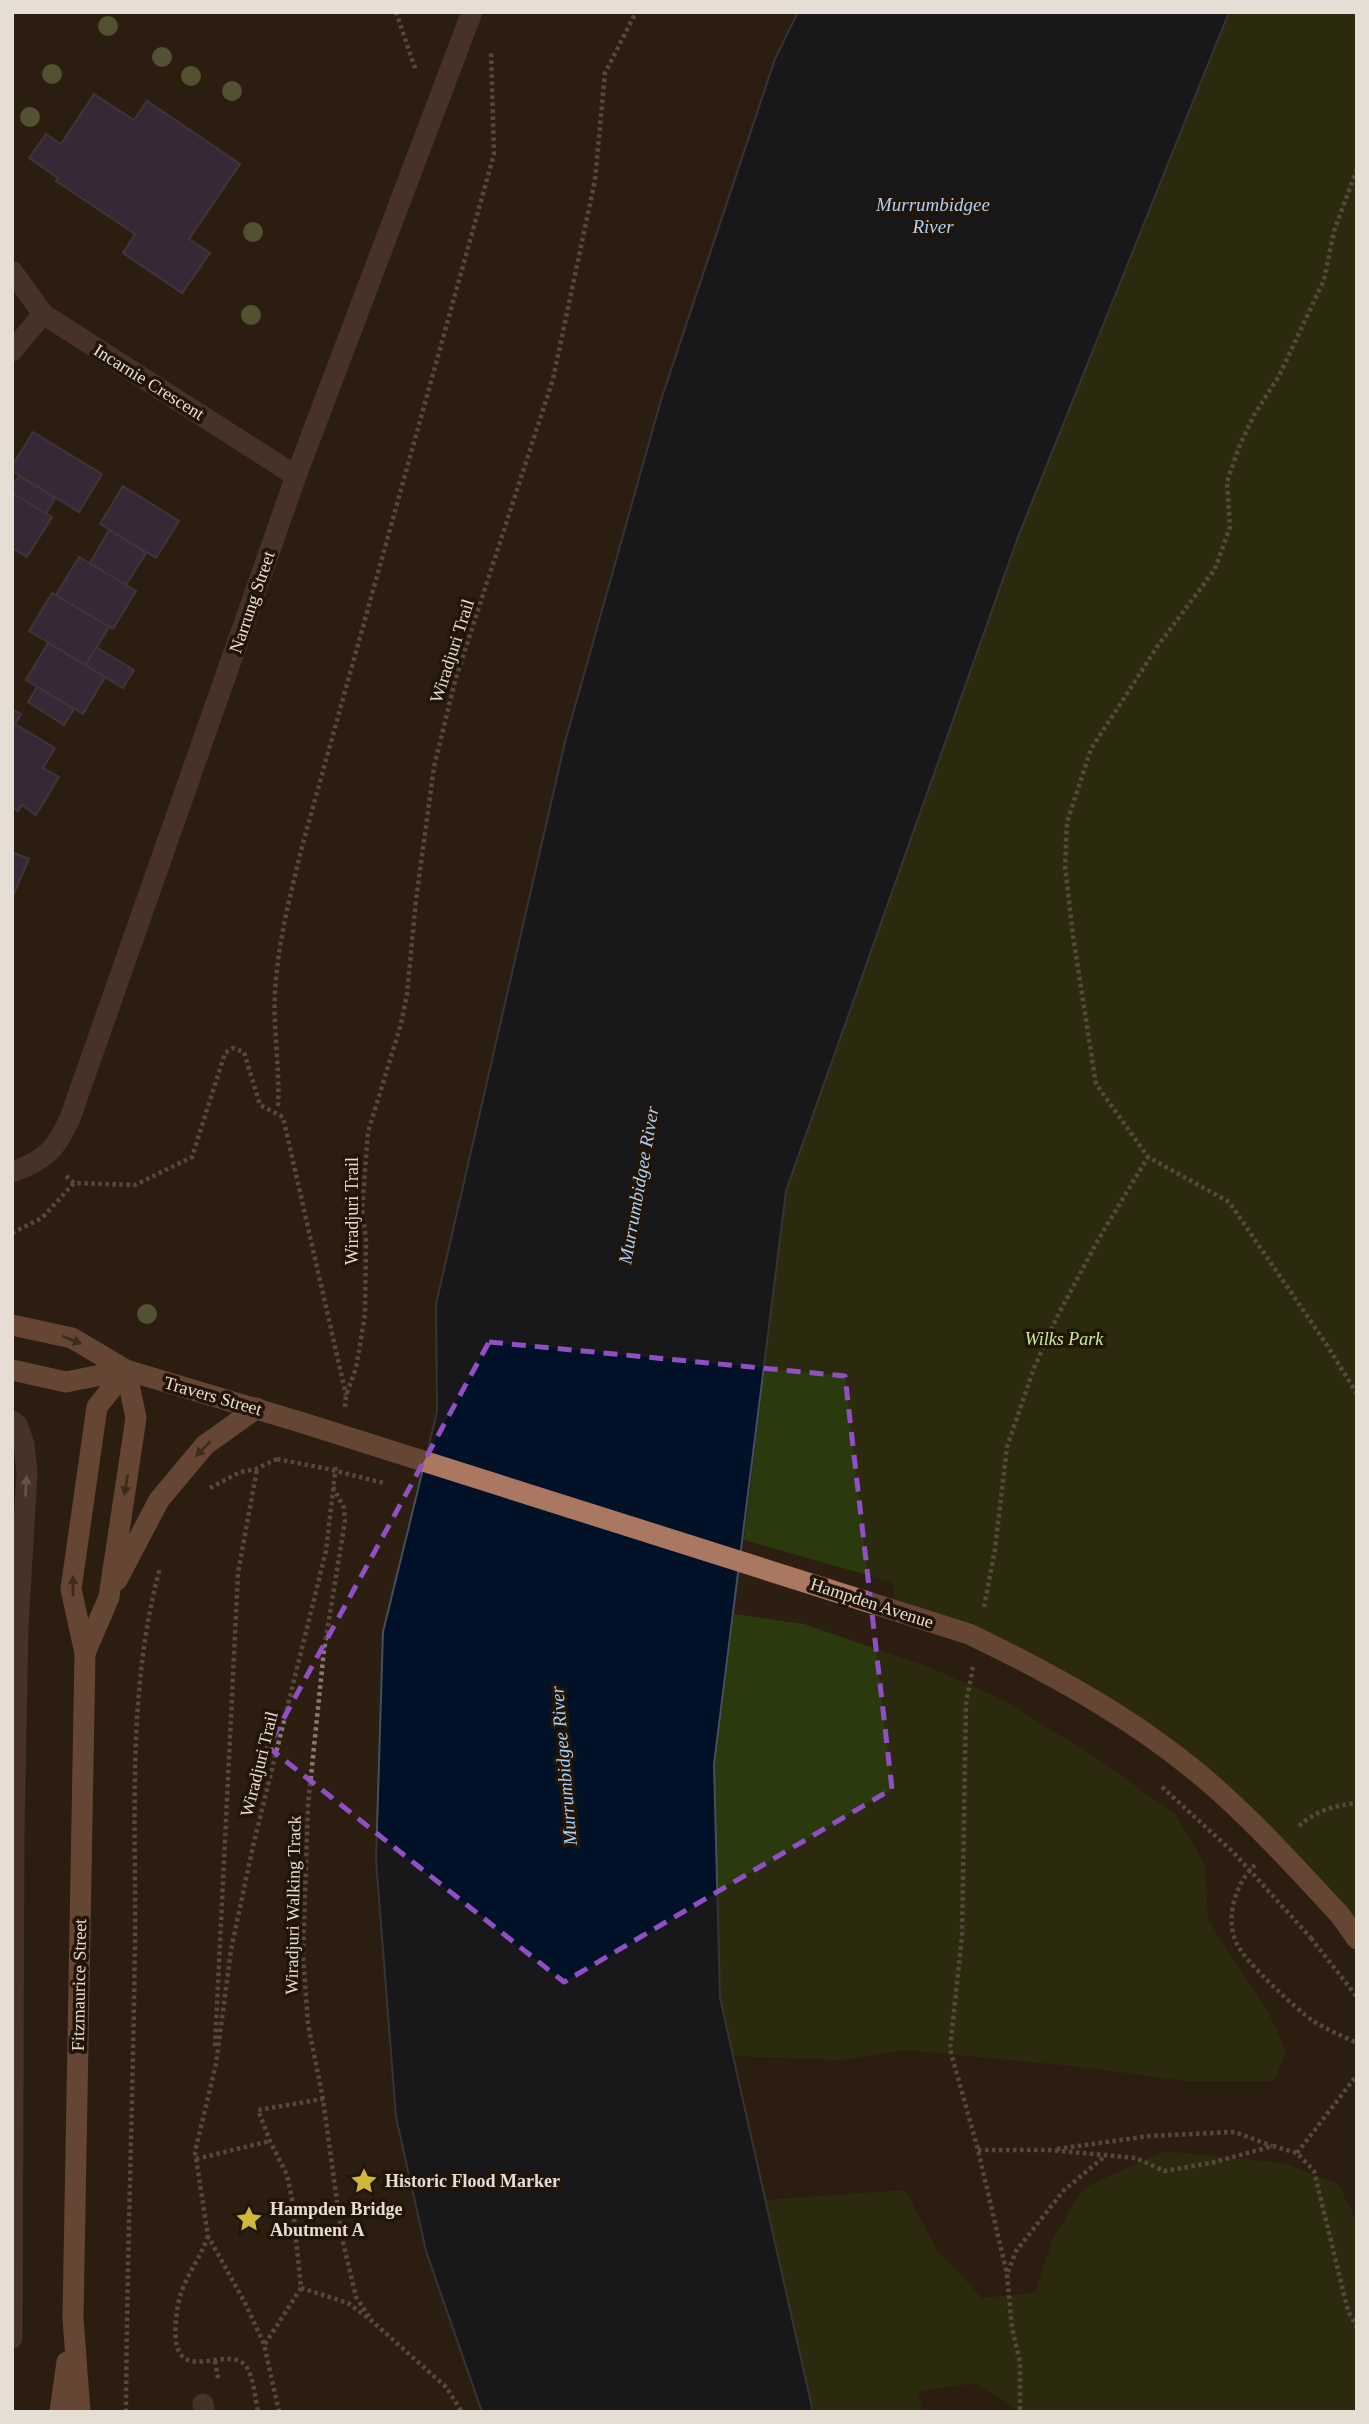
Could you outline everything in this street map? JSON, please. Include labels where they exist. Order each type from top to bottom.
[{"type":"main road","name":"Travers Street","points":[[12,1325],[72,1338],[126,1370],[300,1422]]},
{"type":"main road","name":"Travers Street","points":[[12,1370],[66,1382],[126,1370]]},
{"type":"main road","name":"Fitzmaurice Street","points":[[85,1653],[109,1597],[136,1418],[126,1370]]},
{"type":"main road","name":"Fitzmaurice Street","points":[[80,2412],[73,2318],[85,1653],[71,1589],[96,1407],[126,1370]]},
{"type":"main road","points":[[109,1597],[159,1500],[205,1446],[257,1408]]},
{"type":"main road","name":"Hampden Avenue","points":[[300,1422],[969,1634],[1031,1664],[1098,1702],[1164,1747],[1220,1792],[1278,1847],[1340,1915],[1357,1939]]},
{"type":"main road","name":"Fitzmaurice Street","points":[[60,2412],[73,2318]]},
{"type":"street","name":"Narrung Street","points":[[44,1158],[52,1150],[70,1118],[296,476],[472,12]]},
{"type":"street","points":[[12,271],[43,314],[12,351]]},
{"type":"street","name":"Incarnie Crescent","points":[[43,314],[296,476]]},
{"type":"street","points":[[12,1172],[44,1158]]},
{"type":"street","points":[[12,2338],[14,1829],[18,1626],[27,1472],[24,1444],[14,1423]]},
{"type":"path","points":[[396,12],[417,72]]},
{"type":"path","name":"Wiradjuri Trail","points":[[344,1412],[346,1396],[356,1368],[365,1315],[366,1239],[362,1209],[368,1132],[401,1024],[407,994],[416,900],[434,767],[455,681],[553,379],[594,180],[605,73],[636,12]]},
{"type":"path","points":[[278,1106],[275,993],[285,913],[494,154],[490,40]]},
{"type":"path","points":[[1357,169],[1334,231],[1324,280],[1279,376],[1239,447],[1227,482],[1230,527],[1215,569],[1157,647],[1091,749],[1067,822],[1066,866],[1073,936],[1096,1084],[1148,1157],[1229,1202],[1325,1342],[1357,1394]]},
{"type":"path","points":[[44,1158],[74,1183],[135,1185],[192,1157],[225,1053],[233,1048],[244,1052],[260,1105],[283,1117],[346,1396]]},
{"type":"path","points":[[983,1613],[995,1549],[1007,1447],[1034,1368],[1057,1317],[1098,1240],[1148,1157]]},
{"type":"path","points":[[12,1233],[42,1218],[74,1183]]},
{"type":"path","points":[[205,1491],[240,1472],[277,1459],[389,1485]]},
{"type":"path","name":"Wiradjuri Trail","points":[[279,2412],[264,2344],[208,2236],[195,2152],[214,2068],[231,1950],[253,1846],[326,1551],[337,1461]]},
{"type":"path","points":[[214,2068],[238,1573],[257,1468]]},
{"type":"path","name":"Wiradjuri Walking Track","points":[[333,1486],[344,1508],[345,1521],[324,1650],[308,1805],[303,1956],[308,2024],[323,2099],[342,2238],[356,2297],[372,2321]]},
{"type":"path","points":[[126,2412],[133,2096],[136,1713],[149,1607],[162,1561]]},
{"type":"path","points":[[973,1665],[966,1703],[962,1936],[950,2049],[978,2150],[1007,2274],[1012,2328],[1020,2362],[1020,2412]]},
{"type":"path","points":[[1161,1786],[1234,1853],[1311,1938],[1357,1997]]},
{"type":"path","points":[[1310,1816],[1332,1806],[1357,1803]]},
{"type":"path","points":[[1247,1872],[1235,1899],[1232,1927],[1236,1942],[1268,1980],[1313,2020],[1357,2043]]},
{"type":"path","points":[[1297,2153],[1357,2075]]},
{"type":"path","points":[[264,2344],[301,2288],[287,2175],[258,2110],[323,2099]]},
{"type":"path","points":[[1050,2150],[1149,2136],[1235,2132],[1297,2153],[1314,2171],[1348,2311],[1357,2327]]},
{"type":"path","points":[[196,2159],[270,2141]]},
{"type":"path","points":[[978,2150],[1050,2150],[1136,2158],[1164,2171],[1211,2163],[1273,2146]]},
{"type":"path","points":[[1007,2274],[1016,2251],[1064,2190],[1105,2157]]},
{"type":"path","points":[[208,2236],[178,2303],[176,2343],[180,2354],[191,2360],[233,2359],[244,2364],[250,2376],[258,2412]]},
{"type":"path","name":"Wiradjuri Walking Track","points":[[301,2288],[348,2303],[372,2321],[446,2387],[462,2412]]},
{"type":"path","points":[[215,2361],[217,2374]]},
{"type":"highlighted area","points":[[489,1342],[845,1376],[892,1789],[564,1982],[268,1747]]},
{"type":"green space","name":"Wilks Park","points":[[1229,12],[1357,12],[1357,1939],[1278,1847],[1098,1702],[897,1610],[892,1582],[744,1540],[786,1191],[1018,537]]},
{"type":"green space","points":[[734,1614],[804,1624],[926,1666],[999,1698],[1090,1754],[1175,1814],[1205,1865],[1208,1920],[1267,2010],[1286,2050],[1274,2081],[1186,2081],[1072,2066],[904,2050],[841,2060],[733,2056],[720,1998],[714,1764]]},
{"type":"green space","points":[[1164,2151],[1283,2163],[1338,2184],[1357,2222],[1357,2407],[1351,2412],[1021,2412],[977,2383],[917,2391],[923,2412],[813,2412],[766,2200],[905,2190],[937,2250],[982,2298],[1035,2293],[1053,2238],[1084,2188]]},
{"type":"water","name":"Murrumbidgee River","points":[[798,12],[1229,12],[1018,537],[786,1191],[714,1764],[720,1998],[813,2412],[482,2412],[426,2251],[396,2117],[376,1860],[383,1632],[437,1412],[436,1304],[565,742],[661,400],[775,59]]},
{"type":"building","points":[[94,94],[134,120],[147,101],[240,164],[189,239],[210,253],[182,293],[123,253],[135,234],[56,181],[58,178],[29,158],[46,134],[61,144]]},
{"type":"building","points":[[33,432],[102,474],[79,512],[12,471],[12,466]]},
{"type":"building","points":[[19,476],[55,498],[46,514],[12,493],[12,487]]},
{"type":"building","points":[[123,486],[179,521],[156,558],[100,524]]},
{"type":"building","points":[[12,493],[52,517],[27,557],[12,548]]},
{"type":"building","points":[[109,530],[146,553],[126,585],[90,563]]},
{"type":"building","points":[[79,557],[136,591],[113,629],[56,595]]},
{"type":"building","points":[[52,593],[109,627],[86,665],[29,631]]},
{"type":"building","points":[[48,643],[105,677],[83,714],[26,680]]},
{"type":"building","points":[[96,647],[134,670],[123,688],[86,665]]},
{"type":"building","points":[[37,687],[74,709],[64,725],[28,702]]},
{"type":"building","points":[[12,709],[21,714],[15,724],[55,748],[43,768],[59,777],[36,815],[22,805],[18,811],[12,807]]},
{"type":"building","points":[[12,852],[29,859],[12,898]]},
{"type":"place","name":"Historic Flood Marker","points":[[364,2181]]},
{"type":"place","name":"Hampden Bridge Abutment A","points":[[249,2219]]}]
